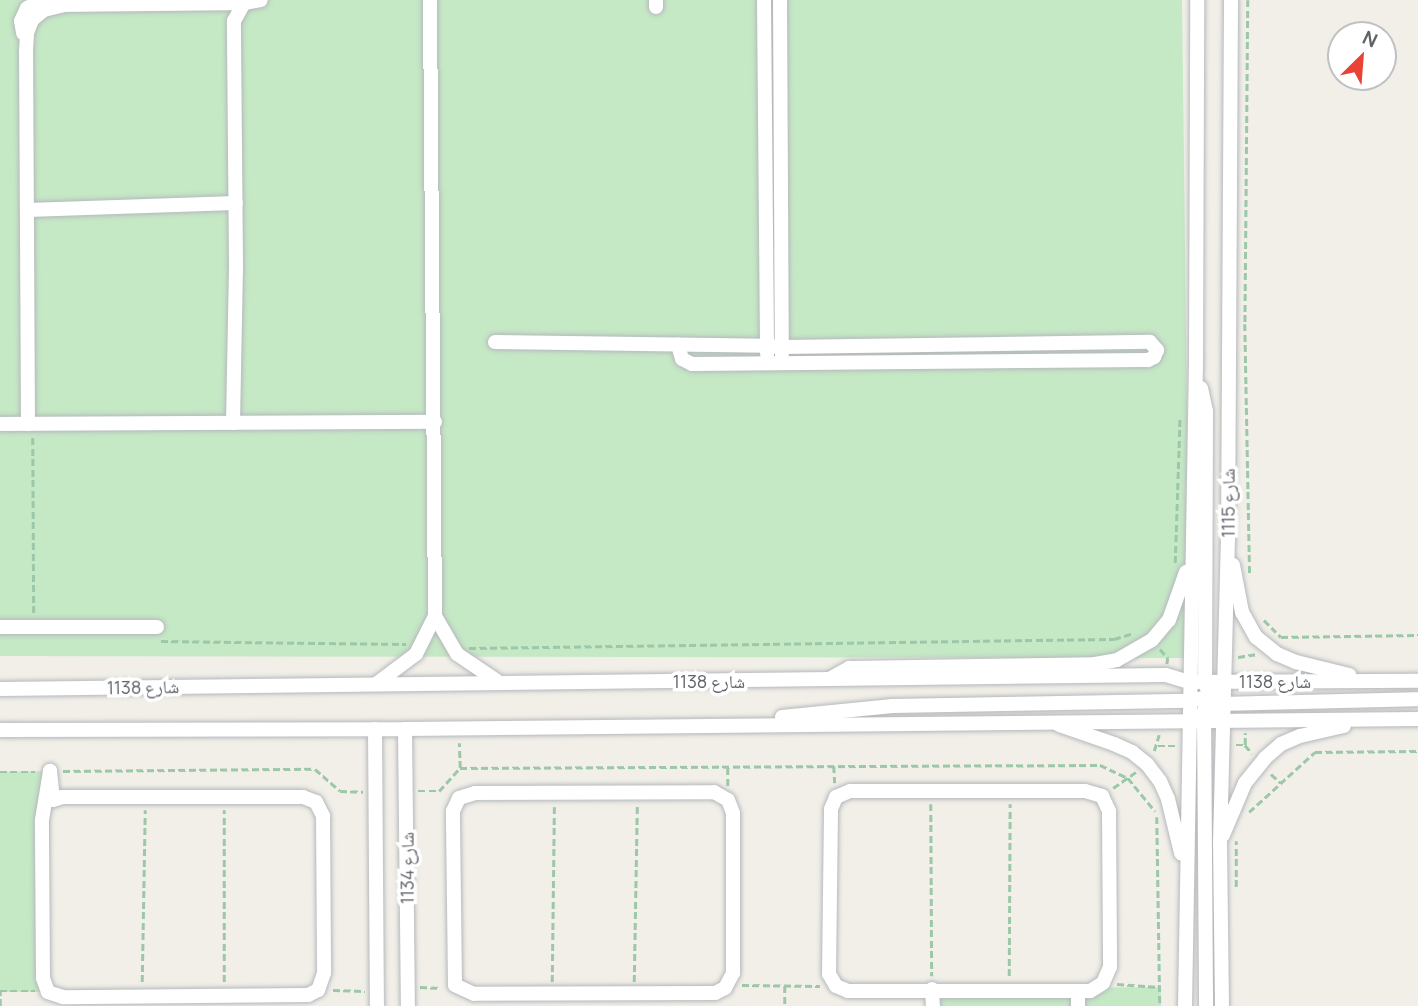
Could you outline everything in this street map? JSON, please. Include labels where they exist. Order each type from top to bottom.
[{"type":"street","points":[[28,424],[26,52],[21,21],[27,8],[41,1],[64,5],[244,3],[261,0]]},
{"type":"street","points":[[376,684],[416,654],[435,616],[430,0]]},
{"type":"street","points":[[764,0],[774,346],[783,362]]},
{"type":"street","points":[[767,362],[774,346],[780,0]]},
{"type":"street","name":"شارع 1115","points":[[1189,682],[1196,363],[1197,0]]},
{"type":"street","name":"شارع 1115","points":[[1222,1006],[1220,842],[1223,720],[1206,705],[1224,682],[1231,0]]},
{"type":"street","points":[[233,423],[236,203],[234,21],[244,3]]},
{"type":"street","points":[[27,210],[236,203]]},
{"type":"street","points":[[495,342],[774,346],[1150,342],[1157,350],[1154,357],[1148,360],[688,364],[682,359],[678,345]]},
{"type":"street","points":[[1196,363],[1206,411],[1206,1006]]},
{"type":"street","points":[[0,424],[435,422]]},
{"type":"street","points":[[1227,539],[1242,612],[1256,637],[1277,654],[1296,662],[1374,681]]},
{"type":"street","points":[[827,680],[849,668],[1095,664],[1117,660],[1169,620],[1176,605],[1192,543]]},
{"type":"street","points":[[435,616],[457,654],[497,681]]},
{"type":"street","points":[[0,627],[156,634]]},
{"type":"street","name":"شارع 1138","points":[[0,689],[1166,675],[1189,682],[1418,681]]},
{"type":"street","points":[[1189,682],[1206,705]]},
{"type":"street","points":[[742,724],[801,714],[892,706],[1206,705],[1418,699]]},
{"type":"street","points":[[0,730],[1053,723],[1188,720],[1206,705]]},
{"type":"street","points":[[1220,842],[1253,770],[1281,744],[1323,730],[1380,719]]},
{"type":"street","points":[[1223,720],[1418,719]]},
{"type":"street","points":[[1185,1006],[1188,720]]},
{"type":"street","points":[[1053,723],[1114,744],[1132,752],[1147,764],[1160,781],[1168,799],[1186,871]]},
{"type":"street","name":"شارع 1134","points":[[374,729],[377,1006]]},
{"type":"street","name":"شارع 1134","points":[[405,729],[408,1006]]},
{"type":"street","points":[[50,771],[53,800],[62,797],[303,797],[320,806],[323,816],[324,973],[321,986],[309,995],[224,1001],[142,996],[62,997],[48,992],[43,978],[42,820],[50,771]]},
{"type":"street","points":[[850,791],[1085,791],[1102,796],[1109,811],[1110,967],[1103,983],[1096,990],[848,991],[836,986],[829,974],[833,801],[850,791]]},
{"type":"street","points":[[637,792],[714,792],[731,803],[733,973],[729,985],[715,993],[634,993],[552,1000],[474,994],[455,985],[453,811],[460,799],[475,793],[637,792]]},
{"type":"street","points":[[933,989],[933,1006]]},
{"type":"street","points":[[1078,990],[1078,1006]]},
{"type":"path","points":[[1248,0],[1245,324],[1250,582]]},
{"type":"path","points":[[1175,569],[1180,408]]},
{"type":"path","points":[[28,424],[34,457],[33,627]]},
{"type":"path","points":[[1261,616],[1281,637],[1418,635]]},
{"type":"path","points":[[156,634],[406,644],[416,654]]},
{"type":"path","points":[[457,654],[472,646],[1114,639],[1147,635]]},
{"type":"path","points":[[1222,745],[1245,745],[1245,719]]},
{"type":"path","points":[[406,782],[412,790],[439,792],[460,768],[458,728]]},
{"type":"path","points":[[1158,746],[1187,746]]},
{"type":"path","points":[[1245,815],[1315,752],[1418,751]]},
{"type":"path","points":[[460,768],[1100,765],[1128,778],[1148,799],[1157,819],[1160,1006]]},
{"type":"path","points":[[0,772],[315,769],[340,791],[362,793],[375,782]]},
{"type":"path","points":[[1102,796],[1128,778]]},
{"type":"path","points":[[1009,990],[1010,790]]},
{"type":"path","points":[[931,791],[933,989]]},
{"type":"path","points":[[634,993],[637,792]]},
{"type":"path","points":[[552,1000],[554,793]]},
{"type":"path","points":[[142,996],[145,797]]},
{"type":"path","points":[[224,797],[224,1001]]},
{"type":"path","points":[[1236,836],[1236,888]]},
{"type":"path","points":[[1103,983],[1161,987]]},
{"type":"path","points":[[729,985],[836,986]]},
{"type":"path","points":[[785,986],[785,1006]]},
{"type":"path","points":[[0,1006],[0,991],[48,992]]},
{"type":"green space","points":[[0,0],[1182,0],[1190,658],[0,656]]},
{"type":"green space","points":[[50,771],[48,992],[0,992],[0,772]]},
{"type":"green space","points":[[1161,987],[1161,1006],[931,1006],[932,989]]}]
